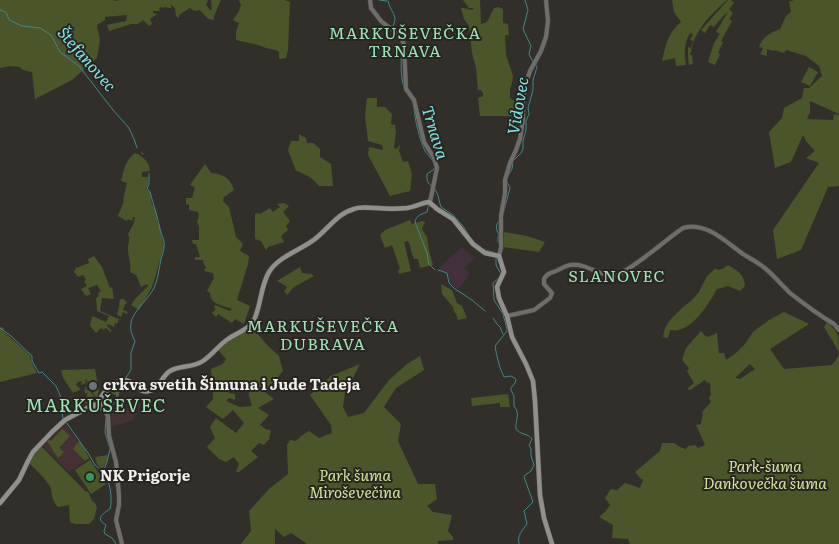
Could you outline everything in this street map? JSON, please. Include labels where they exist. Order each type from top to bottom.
[{"type":"main road","points":[[0,503],[19,480],[33,452],[64,421],[101,405],[102,395],[115,383],[125,379],[145,392],[152,391],[170,371],[196,364],[207,358],[226,340],[246,328],[254,321],[266,278],[276,263],[314,240],[331,223],[349,211],[359,208],[408,208],[430,202],[458,224],[473,244],[485,253],[499,256],[504,272],[497,289],[499,298],[507,316],[513,340],[533,381],[540,495],[544,518],[552,544]]},
{"type":"street","points":[[370,0],[373,10],[384,24],[397,32],[404,45],[406,89],[413,98],[424,142],[434,158],[437,168],[430,202]]},
{"type":"street","points":[[499,256],[505,176],[520,139],[524,94],[529,76],[544,43],[547,29],[546,0]]},
{"type":"street","points":[[507,316],[534,310],[550,298],[552,293],[544,281],[545,276],[551,272],[572,265],[588,267],[611,276],[619,275],[634,266],[682,228],[689,226],[697,227],[720,236],[743,254],[760,264],[791,294],[834,324],[839,330]]},
{"type":"street","points":[[101,405],[107,415],[109,436],[116,462],[119,488],[116,520],[122,544]]},
{"type":"shaded area","points":[[462,247],[474,258],[464,268],[470,274],[458,289],[450,283],[448,273],[442,272],[439,268]]},
{"type":"shaded area","points":[[138,407],[133,421],[111,427],[110,416],[114,410]]},
{"type":"shaded area","points":[[65,424],[90,458],[69,472],[43,446]]},
{"type":"green space","points":[[0,0],[208,0],[206,5],[212,10],[211,0],[221,0],[214,20],[208,19],[200,10],[194,11],[190,8],[179,15],[178,18],[175,8],[171,5],[171,8],[161,7],[159,8],[160,11],[153,11],[153,13],[157,14],[150,19],[152,24],[149,26],[143,20],[138,24],[131,24],[109,31],[107,25],[126,21],[127,15],[105,17],[105,20],[97,25],[100,40],[97,58],[72,80],[35,99],[32,72],[23,70],[20,67],[0,68]]},
{"type":"green space","points":[[239,0],[285,0],[290,2],[286,58],[279,59],[279,52],[275,50],[236,40],[239,23],[233,20],[241,5]]},
{"type":"green space","points":[[463,0],[480,0],[481,24],[487,22],[494,8],[499,7],[503,9],[503,23],[508,24],[509,35],[505,35],[506,55],[513,76],[510,98],[514,101],[522,102],[522,116],[480,116],[478,98],[483,96],[483,93],[480,89],[478,91],[469,26],[464,19],[461,8],[472,10],[474,8],[469,8]]},
{"type":"green space","points":[[672,0],[727,0],[709,17],[695,38],[691,53],[689,54],[692,55],[693,64],[689,65],[688,57],[688,47],[691,48],[693,41],[690,40],[693,35],[690,33],[685,49],[686,65],[676,66],[675,58],[662,61],[670,35],[681,22],[674,12]]},
{"type":"green space","points":[[728,0],[734,3],[729,9],[733,13],[729,19],[732,21],[721,41],[723,42],[718,53],[720,54],[715,65],[708,62],[714,43],[720,34],[716,32],[728,12],[714,27],[710,25],[705,33],[701,30]]},
{"type":"green space","points":[[794,0],[839,0],[839,114],[810,101],[810,112],[807,119],[833,120],[834,114],[839,115],[839,186],[828,187],[801,250],[777,259],[773,230],[819,163],[806,158],[815,151],[803,135],[791,162],[775,168],[769,132],[782,118],[784,108],[802,98],[804,88],[809,88],[822,76],[819,66],[806,56],[786,50],[784,53],[767,49],[767,56],[760,54],[763,48],[759,47],[763,40],[780,29],[786,16],[791,12],[789,2]]},
{"type":"green space","points":[[809,67],[818,72],[810,86],[801,82]]},
{"type":"green space","points":[[367,98],[377,98],[377,107],[385,107],[392,114],[391,124],[395,125],[396,131],[394,148],[396,149],[400,145],[399,151],[403,162],[408,161],[412,174],[410,191],[390,196],[368,155],[369,147],[383,150],[382,145],[368,141],[365,116]]},
{"type":"green space","points":[[299,134],[306,138],[307,143],[313,143],[320,149],[320,157],[331,164],[333,186],[319,186],[303,173],[296,171],[288,150],[291,141],[299,141]]},
{"type":"green space","points":[[135,153],[145,160],[150,168],[150,171],[142,172],[142,177],[148,177],[146,189],[150,192],[152,204],[157,213],[157,221],[164,247],[152,287],[139,310],[131,305],[148,286],[147,284],[141,287],[136,275],[130,272],[128,234],[135,217],[133,217],[132,221],[128,219],[127,221],[118,216],[124,201],[127,183],[121,181],[123,173],[127,162]]},
{"type":"green space","points":[[205,164],[211,173],[220,174],[231,182],[234,190],[224,197],[223,201],[229,207],[236,237],[243,244],[240,251],[249,256],[237,300],[250,306],[244,324],[235,319],[232,323],[218,314],[216,317],[212,313],[216,309],[214,308],[215,305],[230,311],[232,309],[212,300],[210,293],[207,291],[214,278],[213,273],[204,271],[206,267],[203,260],[195,260],[195,257],[200,257],[196,244],[193,244],[192,240],[199,240],[197,221],[199,214],[189,210],[186,198],[192,198],[195,187],[190,185]]},
{"type":"green space","points":[[284,203],[289,206],[283,212],[290,221],[286,226],[288,230],[281,236],[284,242],[268,247],[266,250],[261,241],[255,239],[255,214],[260,214],[270,208],[273,212],[280,207],[277,204]]},
{"type":"green space","points":[[410,220],[412,224],[425,222],[422,229],[427,237],[433,265],[420,268],[418,259],[414,259],[408,241],[404,242],[411,271],[399,274],[398,270],[400,269],[392,245],[385,248],[380,235],[385,230]]},
{"type":"green space","points":[[504,232],[527,236],[545,242],[539,252],[503,247]]},
{"type":"green space","points":[[94,256],[102,267],[110,288],[112,287],[114,299],[102,298],[100,311],[119,319],[114,327],[108,324],[107,326],[112,331],[110,332],[106,328],[103,330],[101,328],[96,333],[90,326],[92,316],[106,322],[109,316],[97,311],[96,298],[101,291],[97,285],[88,288],[91,294],[86,296],[81,289],[87,286],[84,281],[86,280],[83,275],[78,277],[74,272],[76,268],[89,263],[88,259]]},
{"type":"green space","points":[[728,265],[742,275],[745,286],[740,291],[728,286],[717,289],[696,320],[684,328],[670,330],[668,338],[663,337],[665,328],[670,320],[699,292],[707,276],[716,268],[717,270],[722,269]]},
{"type":"green space","points":[[300,267],[302,273],[314,276],[294,287],[287,295],[284,291],[287,288],[286,286],[277,281]]},
{"type":"green space","points":[[441,284],[452,290],[457,303],[462,306],[467,318],[458,320],[453,307],[442,294]]},
{"type":"green space","points":[[120,299],[124,299],[127,302],[123,310],[128,312],[127,314],[123,312],[121,317],[117,315]]},
{"type":"green space","name":"Park-šuma Dankovečka šuma","points":[[784,312],[809,324],[770,349],[784,369],[832,365],[839,354],[839,544],[630,544],[628,539],[612,538],[613,525],[599,517],[610,505],[605,498],[611,489],[617,490],[625,483],[640,488],[643,480],[635,472],[660,451],[662,443],[674,443],[686,449],[688,446],[695,445],[698,448],[705,445],[696,425],[701,424],[702,412],[711,402],[709,398],[711,394],[710,383],[705,380],[690,390],[687,389],[694,383],[687,371],[689,368],[682,360],[686,348],[701,331],[708,337],[717,333],[719,353],[724,353],[726,360],[745,344],[753,332]],"holes":[[[750,364],[755,369],[740,379],[736,378]]]},
{"type":"green space","points":[[827,322],[838,335],[839,352],[824,327]]},
{"type":"green space","points":[[253,326],[268,346],[279,356],[283,371],[265,392],[274,399],[258,408],[269,415],[260,425],[267,430],[269,429],[271,432],[270,438],[264,445],[259,443],[251,451],[258,457],[239,472],[236,472],[239,464],[234,457],[226,462],[219,459],[207,447],[215,438],[210,427],[216,418],[236,433],[244,423],[233,410],[223,419],[206,407],[213,399],[211,369],[223,364],[226,359],[218,350],[228,341]],"holes":[[[230,380],[244,382],[249,385],[249,396],[252,406],[240,407],[226,401],[229,398],[235,400],[235,394],[229,393]]]},
{"type":"green space","points":[[0,327],[4,328],[3,331],[30,355],[37,373],[0,382]]},
{"type":"green space","name":"Park šuma Miroševečina","points":[[420,356],[424,370],[396,388],[384,407],[401,424],[398,441],[418,484],[435,484],[437,499],[427,506],[433,512],[452,515],[448,531],[453,540],[438,541],[438,544],[306,544],[291,533],[284,537],[275,529],[275,544],[241,544],[251,531],[249,511],[269,489],[288,474],[287,445],[290,440],[296,441],[309,431],[319,438],[332,433],[331,425],[310,395],[331,376],[360,364],[345,393],[343,407],[348,417],[364,413],[389,380],[407,364]]},
{"type":"green space","points":[[95,369],[99,390],[97,399],[91,390],[96,387],[95,383],[88,386],[86,379],[86,383],[81,385],[81,381],[78,382],[76,385],[81,389],[73,393],[63,378],[61,370]]},
{"type":"green space","points":[[126,381],[123,387],[125,390],[120,391],[119,396],[112,394],[110,397],[107,394],[117,384]]},
{"type":"green space","points":[[86,386],[86,389],[95,397],[92,397],[97,399],[90,405],[84,401],[88,392],[86,394],[84,391]]},
{"type":"green space","points":[[508,394],[510,407],[500,407],[500,403],[472,406],[471,398]]},
{"type":"green space","points":[[62,429],[70,436],[59,448],[64,452],[58,458],[47,441],[51,441]]},
{"type":"green space","points":[[79,441],[89,458],[85,461],[73,449]]},
{"type":"green space","points":[[41,446],[86,492],[88,491],[97,507],[94,519],[89,524],[70,522],[69,505],[58,507],[49,485],[29,463]]},
{"type":"green space","points":[[108,455],[102,470],[97,464],[95,457]]},
{"type":"green space","name":"NK Prigorje","points":[[90,460],[106,484],[91,494],[75,470]]},
{"type":"waterway","name":"Trnava","points":[[379,0],[387,1]]},
{"type":"waterway","name":"Vidovec","points":[[525,0],[528,10],[523,29],[531,46],[529,54],[533,62]]},
{"type":"waterway","name":"Trnava","points":[[388,1],[395,18],[392,32],[398,37]]},
{"type":"waterway","name":"Štefanovec","points":[[0,10],[6,12],[9,20],[22,26],[40,28],[51,35],[60,52],[79,66],[129,128],[137,148]]},
{"type":"waterway","name":"Trnava","points":[[402,45],[402,78],[408,94]]},
{"type":"waterway","name":"Vidovec","points":[[507,178],[512,169],[513,161],[523,149],[536,65]]},
{"type":"waterway","name":"Trnava","points":[[414,106],[421,141],[425,151],[433,161]]},
{"type":"waterway","name":"Trnava","points":[[435,167],[427,174],[428,183],[436,191],[441,207],[453,215],[470,237]]},
{"type":"waterway","name":"Štefanovec","points":[[125,379],[131,370],[131,353],[135,341],[131,333],[132,319],[154,288],[164,249],[163,238],[150,192],[147,188],[149,174]]},
{"type":"waterway","name":"Vidovec","points":[[502,218],[510,188],[507,182]]},
{"type":"waterway","points":[[429,203],[427,212],[418,216],[415,222],[427,253],[429,264],[435,270]]},
{"type":"waterway","name":"Vidovec","points":[[498,242],[499,235],[496,228],[499,221]]},
{"type":"waterway","name":"Trnava","points":[[473,242],[485,250],[496,253]]},
{"type":"waterway","name":"Trnava","points":[[496,259],[496,265],[501,274]]},
{"type":"waterway","points":[[438,270],[447,273],[449,283],[485,311]]},
{"type":"waterway","name":"Trnava","points":[[499,278],[493,283],[494,300],[503,314],[507,331],[495,346],[499,366],[504,377],[511,376],[516,379],[511,388],[517,415],[516,429],[532,439],[529,445],[534,465],[531,471],[524,477],[533,502],[524,511],[527,524],[519,536],[519,544]]},
{"type":"waterway","points":[[493,318],[503,334]]},
{"type":"waterway","points":[[0,328],[32,356],[32,361],[39,373],[42,372],[56,386],[60,395],[63,419]]},
{"type":"waterway","name":"Štefanovec","points":[[108,413],[117,398],[117,389],[121,383]]},
{"type":"waterway","name":"Štefanovec","points":[[106,417],[105,432],[110,449],[103,472],[109,485],[111,500],[110,509],[100,519],[106,525],[105,534],[112,538],[116,544]]},
{"type":"waterway","points":[[66,422],[95,465],[102,471]]},
{"type":"place","name":"crkva svetih Šimuna i Jude Tadeja","points":[[93,386]]},
{"type":"place","name":"NK Prigorje","points":[[90,477]]},
{"type":"district","name":"MARKUŠEVEČKA TRNAVA","points":[[405,43]]},
{"type":"district","name":"SLANOVEC","points":[[617,277]]},
{"type":"district","name":"MARKUŠEVEČKA DUBRAVA","points":[[323,336]]},
{"type":"district","name":"MARKUŠEVEC","points":[[96,407]]}]
